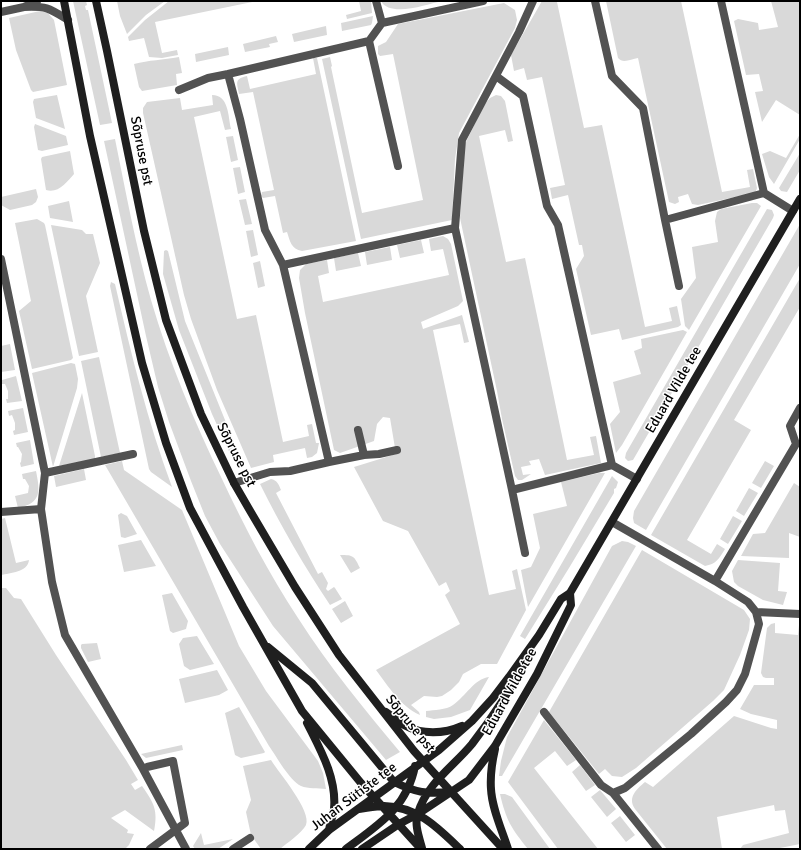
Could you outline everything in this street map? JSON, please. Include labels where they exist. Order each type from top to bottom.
[{"type":"main road","points":[[64,1],[88,130],[142,363],[166,443],[190,508],[263,643],[302,711],[323,755],[331,777],[334,808],[329,830]]},
{"type":"main road","name":"Sõpruse pst","points":[[96,1],[144,231],[166,320],[201,414],[234,484],[303,599],[339,655],[415,753],[503,849]]},
{"type":"main road","name":"Eduard Vilde tee","points":[[415,767],[439,750],[472,721],[493,698],[539,635],[561,599],[570,593],[800,199]]},
{"type":"main road","name":"Eduard Vilde tee","points":[[399,824],[418,814],[469,780],[495,746],[536,674],[572,605],[570,593]]},
{"type":"main road","points":[[422,849],[417,831],[418,814],[427,794],[438,778],[454,765],[490,720],[512,688],[539,635]]},
{"type":"main road","points":[[263,643],[312,683],[394,782],[408,789],[427,794],[451,792]]},
{"type":"main road","points":[[378,707],[405,726],[425,731],[440,732],[453,730],[472,721]]},
{"type":"main road","points":[[302,711],[361,783],[422,849]]},
{"type":"main road","points":[[495,746],[491,768],[491,789],[508,849]]},
{"type":"main road","points":[[346,849],[390,815],[397,807],[408,789],[415,767],[415,753]]},
{"type":"main road","name":"Juhan Sütiste tee","points":[[309,849],[329,830],[415,767]]},
{"type":"main road","points":[[357,810],[382,806],[397,807],[418,814],[441,830],[460,849]]},
{"type":"main road","points":[[362,849],[399,824]]},
{"type":"street","points":[[24,7],[37,1]]},
{"type":"street","points":[[376,1],[382,23]]},
{"type":"street","points":[[179,90],[208,78],[369,41],[382,23],[483,1]]},
{"type":"street","points":[[525,553],[455,228],[462,140],[519,32],[533,1]]},
{"type":"street","points":[[595,1],[612,76],[643,108],[679,286]]},
{"type":"street","points":[[722,1],[764,193],[793,212]]},
{"type":"street","points":[[1,12],[24,7],[41,6],[51,9],[68,20]]},
{"type":"street","points":[[369,41],[398,166]]},
{"type":"street","points":[[228,74],[240,119],[265,230],[283,265],[329,462]]},
{"type":"street","points":[[496,76],[523,96],[546,206],[558,225],[612,465]]},
{"type":"street","points":[[665,220],[764,193]]},
{"type":"street","points":[[283,265],[455,228]]},
{"type":"street","points":[[1,259],[45,473],[41,509],[52,582],[65,635],[143,769],[186,849]]},
{"type":"street","points":[[715,581],[796,444],[790,426],[800,408]]},
{"type":"street","points":[[358,430],[364,455]]},
{"type":"street","points":[[234,484],[270,472],[290,470],[397,450]]},
{"type":"street","points":[[45,473],[133,454]]},
{"type":"street","points":[[512,490],[612,465],[637,479]]},
{"type":"street","points":[[1,512],[41,509]]},
{"type":"street","points":[[612,522],[715,581],[748,602],[756,612],[759,624],[745,674],[736,690],[726,702],[691,734],[625,788],[613,794]]},
{"type":"street","points":[[756,612],[800,614]]},
{"type":"street","points":[[544,712],[601,785],[613,794],[658,849]]},
{"type":"street","points":[[143,769],[173,761],[185,824],[150,849]]},
{"type":"street","points":[[232,849],[250,838]]},
{"type":"shaded area","points":[[73,1],[86,1],[87,5],[85,6],[86,10],[88,10],[112,123],[100,125]]},
{"type":"shaded area","points":[[117,1],[165,1],[146,15],[127,34],[120,16]]},
{"type":"shaded area","points":[[169,1],[257,1],[155,22],[162,53],[177,50],[178,55],[162,58],[149,57],[144,38],[129,41],[128,37],[145,20]]},
{"type":"shaded area","points":[[359,1],[371,1],[372,13],[347,19],[346,15],[361,11]]},
{"type":"shaded area","points":[[381,1],[442,1],[419,7],[392,9]]},
{"type":"shaded area","points":[[542,1],[562,1],[557,2],[584,128],[602,125],[645,327],[672,321],[669,308],[677,306],[681,325],[678,327],[622,340],[619,329],[591,335],[576,269],[584,256],[582,245],[579,245],[568,195],[552,199],[550,188],[565,185],[542,77],[527,80],[524,68],[514,71],[511,55]]},
{"type":"shaded area","points":[[606,1],[681,1],[722,192],[750,187],[747,170],[753,169],[757,188],[754,193],[698,205],[692,204],[688,194],[678,197],[679,202],[675,204],[669,202],[638,58],[622,61],[618,58]]},
{"type":"shaded area","points":[[771,1],[800,1],[800,115],[776,100],[762,122],[755,92],[763,91],[759,74],[746,75],[734,21],[738,19],[758,23],[759,30],[778,27]]},
{"type":"shaded area","points":[[504,3],[515,10],[517,20],[515,28],[459,133],[455,159],[452,220],[361,239],[322,59],[330,57],[362,213],[423,200],[393,54],[380,56],[378,54],[378,46],[386,42],[398,24]]},
{"type":"shaded area","points":[[40,11],[47,12],[54,20],[67,85],[33,92],[16,50],[9,18]]},
{"type":"shaded area","points":[[373,16],[371,25],[342,31],[341,23]]},
{"type":"shaded area","points":[[326,26],[327,35],[294,42],[292,34]]},
{"type":"shaded area","points":[[276,36],[278,42],[269,44],[270,47],[245,52],[243,44]]},
{"type":"shaded area","points":[[228,47],[229,55],[196,62],[195,54]]},
{"type":"shaded area","points":[[179,57],[182,73],[176,74],[177,85],[142,91],[139,87],[134,64]]},
{"type":"shaded area","points":[[313,58],[317,58],[356,241],[302,251],[293,246],[287,232],[283,233],[275,196],[263,198],[261,196],[262,192],[274,190],[253,92],[239,94],[237,82],[238,80],[247,76],[250,89],[316,74]]},
{"type":"shaded area","points":[[57,95],[65,129],[36,118],[33,102],[34,99]]},
{"type":"shaded area","points":[[212,95],[222,98],[225,102],[231,129],[225,130],[220,111],[194,117],[237,319],[256,315],[283,442],[309,436],[307,425],[312,424],[316,443],[319,443],[317,453],[312,457],[307,458],[305,448],[273,455],[274,462],[251,468],[217,390],[191,319],[184,295],[143,108],[147,102],[180,98],[182,110],[213,105]]},
{"type":"shaded area","points":[[496,95],[501,96],[505,101],[513,141],[508,142],[505,130],[479,136],[506,262],[525,258],[567,460],[594,455],[590,437],[596,436],[601,463],[545,475],[539,459],[529,461],[531,465],[521,467],[523,475],[531,474],[522,480],[518,480],[515,476],[460,218],[465,144],[484,105],[490,98]]},
{"type":"shaded area","points":[[35,124],[66,136],[68,145],[42,151],[38,150],[34,127]]},
{"type":"shaded area","points":[[800,134],[800,139],[774,184],[769,177],[762,154],[770,151],[786,158]]},
{"type":"shaded area","points":[[233,136],[238,160],[231,162],[226,137]]},
{"type":"shaded area","points":[[115,139],[136,240],[151,300],[174,369],[192,413],[257,550],[287,601],[334,670],[400,752],[386,760],[273,626],[220,544],[205,516],[169,422],[158,387],[104,141]]},
{"type":"shaded area","points":[[70,151],[74,174],[58,189],[50,191],[46,190],[41,159],[42,157]]},
{"type":"shaded area","points":[[800,153],[800,170],[787,192],[781,191],[779,188]]},
{"type":"shaded area","points":[[240,167],[245,192],[238,194],[233,168]]},
{"type":"shaded area","points":[[36,189],[38,197],[36,202],[32,205],[10,210],[1,205],[1,197]]},
{"type":"shaded area","points":[[246,199],[252,224],[245,225],[239,200]]},
{"type":"shaded area","points":[[69,201],[73,222],[50,218],[48,206]]},
{"type":"shaded area","points":[[757,203],[761,206],[689,330],[685,326],[681,299],[696,278],[692,247],[718,242],[715,221],[717,212],[721,209]]},
{"type":"shaded area","points":[[767,209],[772,210],[774,215],[773,218],[633,460],[628,461],[625,458],[626,453]]},
{"type":"shaded area","points":[[37,219],[45,225],[73,358],[71,360],[32,369],[19,311],[31,301],[15,223]]},
{"type":"shaded area","points":[[800,224],[800,264],[646,530],[634,523],[634,511]]},
{"type":"shaded area","points":[[51,225],[82,230],[86,234],[93,234],[100,263],[86,296],[98,352],[79,356]]},
{"type":"shaded area","points":[[253,230],[258,255],[251,257],[246,231]]},
{"type":"shaded area","points":[[443,236],[448,239],[451,244],[463,301],[458,306],[421,322],[423,329],[462,315],[469,342],[464,343],[460,324],[433,330],[489,595],[516,589],[512,571],[517,569],[526,610],[497,664],[481,664],[463,674],[459,682],[442,696],[424,696],[411,705],[419,712],[420,715],[407,707],[401,701],[376,670],[460,624],[445,595],[450,591],[446,582],[439,586],[408,531],[383,521],[354,467],[396,454],[390,418],[383,417],[377,424],[374,441],[340,453],[334,450],[299,278],[300,270],[306,264],[327,260],[329,273],[318,276],[323,302],[449,275],[443,249],[431,251],[429,239]]},
{"type":"shaded area","points":[[421,240],[424,253],[400,258],[397,245]]},
{"type":"shaded area","points":[[390,247],[392,260],[367,265],[365,252]]},
{"type":"shaded area","points":[[164,251],[168,251],[185,321],[244,467],[239,465],[232,458],[212,414],[179,330],[163,274]]},
{"type":"shaded area","points":[[358,253],[361,266],[336,271],[334,258]]},
{"type":"shaded area","points":[[260,261],[265,286],[258,288],[253,263]]},
{"type":"shaded area","points":[[800,278],[800,307],[734,420],[751,430],[687,540],[711,554],[717,544],[725,549],[717,560],[712,564],[705,566],[651,535]]},
{"type":"shaded area","points":[[111,282],[115,284],[133,361],[147,412],[172,487],[149,469],[110,286]]},
{"type":"shaded area","points":[[683,330],[687,332],[616,453],[610,424],[620,412],[613,382],[641,374],[634,351],[642,348],[641,339]]},
{"type":"shaded area","points":[[10,344],[15,370],[1,372],[1,346]]},
{"type":"shaded area","points":[[99,357],[120,453],[101,457],[81,361]]},
{"type":"shaded area","points":[[71,363],[75,364],[78,379],[77,388],[53,467],[32,373]]},
{"type":"shaded area","points":[[16,376],[22,401],[7,403],[6,399],[8,399],[8,391],[5,384],[2,384],[2,380]]},
{"type":"shaded area","points":[[82,393],[95,459],[59,466]]},
{"type":"shaded area","points":[[23,408],[28,432],[14,435],[13,431],[15,430],[15,423],[12,415],[9,416],[8,411]]},
{"type":"shaded area","points":[[30,440],[34,464],[21,467],[20,463],[22,454],[16,443]]},
{"type":"shaded area","points":[[122,461],[124,470],[182,510],[239,646],[266,691],[318,761],[323,773],[326,789],[307,788],[297,783],[288,774],[269,746],[105,465]]},
{"type":"shaded area","points":[[765,461],[774,466],[761,488],[752,483]]},
{"type":"shaded area","points":[[84,469],[86,480],[56,487],[54,476]]},
{"type":"shaded area","points":[[36,471],[38,495],[32,503],[18,508],[15,496],[28,493],[29,486],[25,479],[23,479],[22,474]]},
{"type":"shaded area","points":[[599,473],[605,473],[528,607],[521,570],[531,567],[540,548],[533,514],[567,506],[561,482]]},
{"type":"shaded area","points":[[612,476],[618,482],[616,488],[614,489],[614,493],[525,639],[520,636]]},
{"type":"shaded area","points":[[271,479],[276,482],[281,490],[276,493],[318,574],[322,572],[328,583],[326,589],[328,591],[334,587],[342,599],[330,605],[302,561],[260,484]]},
{"type":"shaded area","points":[[794,483],[800,487],[800,537],[789,533],[789,558],[741,556],[753,534],[765,533]]},
{"type":"shaded area","points":[[749,488],[758,493],[744,516],[736,511]]},
{"type":"shaded area","points":[[121,513],[127,516],[137,534],[125,538],[121,537],[118,515]]},
{"type":"shaded area","points":[[733,516],[742,521],[728,544],[720,539]]},
{"type":"shaded area","points":[[5,518],[16,563],[29,560],[28,564],[22,569],[14,573],[1,575],[1,519]]},
{"type":"shaded area","points":[[141,540],[156,566],[124,572],[118,545]]},
{"type":"shaded area","points":[[622,541],[636,546],[502,776],[499,776],[507,737],[612,546]]},
{"type":"shaded area","points":[[642,550],[744,610],[750,619],[749,630],[740,655],[724,690],[713,701],[636,768],[622,777],[612,776],[605,769],[599,774],[549,712]]},
{"type":"shaded area","points":[[340,555],[348,555],[353,557],[360,568],[351,573]]},
{"type":"shaded area","points":[[738,560],[780,563],[778,591],[787,592],[783,605],[763,600],[738,586],[734,582],[732,571]]},
{"type":"shaded area","points":[[1,588],[6,588],[14,598],[21,599],[138,780],[131,784],[135,790],[142,786],[150,797],[156,818],[154,831],[125,810],[111,818],[128,830],[127,833],[134,834],[129,845],[125,849],[1,849]]},
{"type":"shaded area","points":[[172,593],[188,621],[186,629],[173,633],[170,631],[162,595]]},
{"type":"shaded area","points":[[345,601],[353,616],[341,623],[332,609]]},
{"type":"shaded area","points":[[775,623],[775,633],[798,635],[800,625],[800,844],[775,849],[740,849],[743,845],[789,833],[785,810],[775,811],[774,805],[717,817],[722,849],[667,849],[635,809],[632,801],[634,794],[645,782],[653,787],[734,716],[777,729],[777,720],[751,714],[740,709],[754,685],[774,685],[774,678],[763,677],[761,673],[767,628],[771,624]]},
{"type":"shaded area","points":[[197,636],[214,664],[190,670],[184,666],[179,644],[183,638]]},
{"type":"shaded area","points":[[97,643],[101,659],[88,662],[81,645]]},
{"type":"shaded area","points":[[217,670],[228,690],[219,695],[185,703],[179,679]]},
{"type":"shaded area","points":[[489,677],[470,710],[451,717],[434,719],[426,717],[426,711],[440,710],[450,707],[458,701],[474,684],[484,678]]},
{"type":"shaded area","points":[[239,707],[265,752],[264,753],[241,758],[235,755],[225,713]]},
{"type":"shaded area","points":[[544,720],[576,760],[567,766],[555,751],[534,768],[598,849],[558,849],[508,782]]},
{"type":"shaded area","points":[[182,745],[183,750],[146,758],[141,754]]},
{"type":"shaded area","points":[[271,760],[294,792],[307,819],[306,825],[298,835],[280,849],[261,849],[251,835],[246,812],[251,800],[243,766]]},
{"type":"shaded area","points":[[580,765],[595,785],[586,791],[572,772]]},
{"type":"shaded area","points":[[600,790],[616,809],[607,817],[591,797]]},
{"type":"shaded area","points":[[500,794],[505,794],[512,797],[550,849],[528,849],[510,823]]},
{"type":"shaded area","points":[[620,816],[635,835],[626,842],[611,823]]},
{"type":"shaded area","points":[[201,833],[204,845],[233,839],[218,849],[195,849],[193,846]]}]
